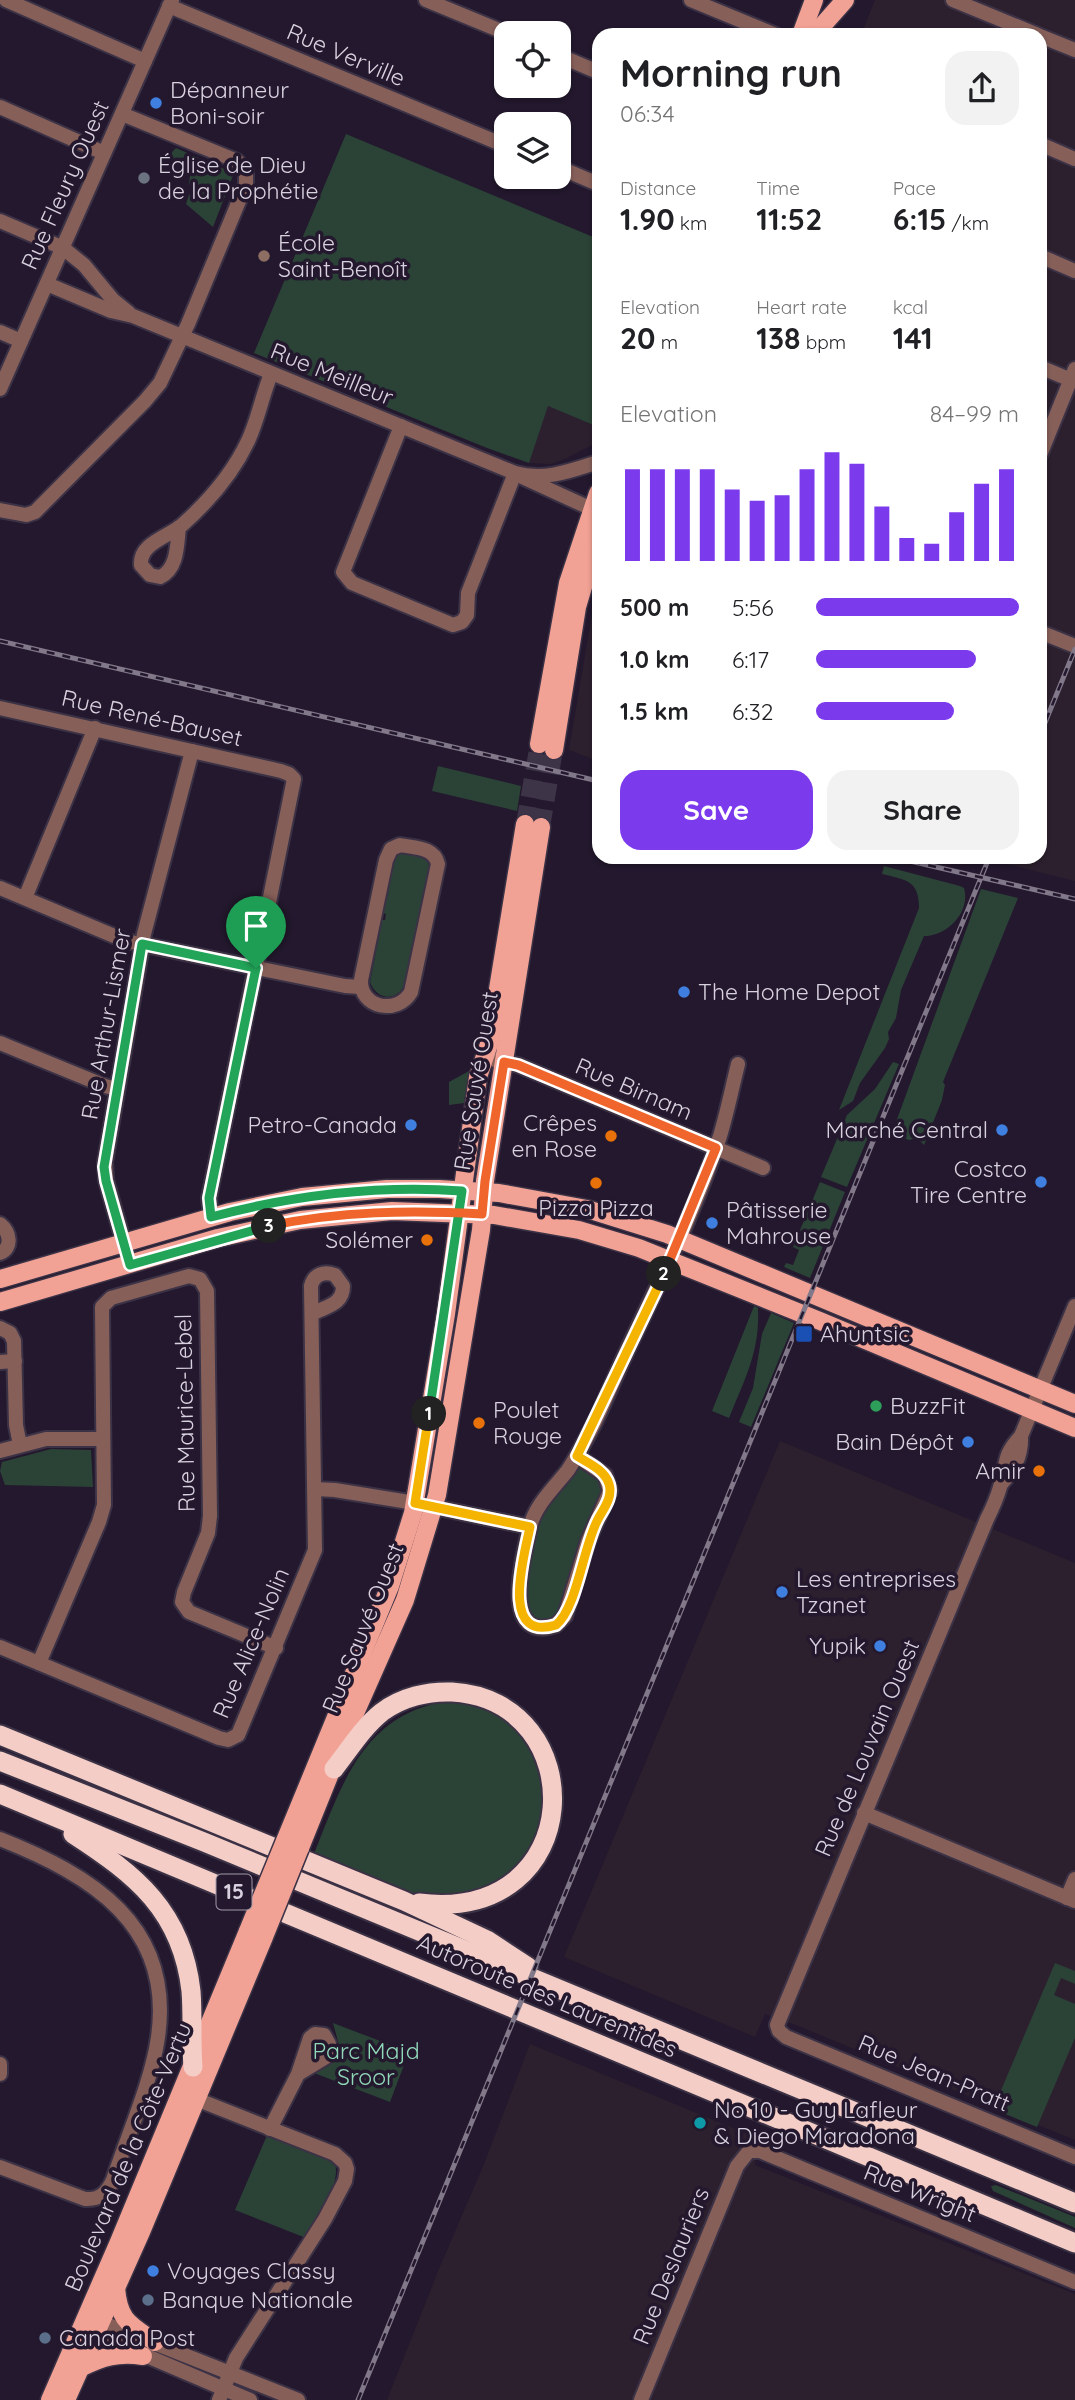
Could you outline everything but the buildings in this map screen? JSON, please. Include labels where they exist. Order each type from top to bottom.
[{"type":"highway","points":[[334,1769],[382,1712],[408,1698],[437,1692],[467,1694],[499,1706],[522,1722],[543,1753],[551,1778],[551,1817],[541,1848],[523,1874],[501,1891],[473,1903],[440,1906],[404,1901]]},
{"type":"highway","points":[[0,1734],[404,1901],[487,1940],[564,1991]]},
{"type":"highway","name":"Autoroute des Laurentides","points":[[0,1761],[204,1842],[1075,2203]]},
{"type":"highway","name":"Autoroute des Laurentides","points":[[0,1794],[1075,2243]]},
{"type":"highway","points":[[31,1807],[123,1867],[147,1891],[168,1921],[189,1978],[193,2067]]},
{"type":"main road","points":[[804,28],[814,0]]},
{"type":"main road","points":[[820,28],[845,0]]},
{"type":"main road","points":[[592,510],[568,583],[546,747],[577,607],[592,557]]},
{"type":"main road","name":"Rue Sauvé Ouest","points":[[256,1934],[293,1844],[390,1586],[415,1503],[446,1314],[478,1077],[485,1059],[533,825],[482,1214],[434,1506],[405,1600],[348,1729],[334,1769],[293,1844]]},
{"type":"main road","points":[[0,1279],[211,1217],[283,1200],[387,1189],[484,1192],[575,1206],[679,1239],[1075,1404]]},
{"type":"main road","points":[[0,1302],[226,1236],[300,1220],[383,1211],[482,1214],[536,1221],[628,1244],[1075,1428]]},
{"type":"main road","name":"Boulevard de la Côte-Vertu","points":[[66,2400],[80,2368],[91,2325],[193,2067],[256,1934]]},
{"type":"main road","name":"Boulevard de la Côte-Vertu","points":[[50,2400],[91,2325],[117,2288],[196,2099],[256,1934]]},
{"type":"main road","points":[[80,2368],[109,2355],[149,2349],[124,2318],[118,2306],[117,2288]]},
{"type":"street","points":[[6,0],[145,61]]},
{"type":"street","points":[[426,0],[494,28]]},
{"type":"street","points":[[691,0],[759,28]]},
{"type":"street","points":[[953,0],[1022,28]]},
{"type":"street","name":"Rue Fleury Ouest","points":[[0,389],[171,3]]},
{"type":"street","name":"Rue Verville","points":[[171,3],[494,141]]},
{"type":"street","points":[[1047,38],[1075,50]]},
{"type":"street","points":[[571,61],[592,69]]},
{"type":"street","points":[[0,107],[104,153]]},
{"type":"street","points":[[0,510],[27,515],[39,508],[151,395],[160,383],[182,337],[243,193],[247,172],[245,167],[122,114]]},
{"type":"street","points":[[1047,147],[1075,159]]},
{"type":"street","points":[[571,173],[592,181]]},
{"type":"street","points":[[0,221],[63,248],[78,249],[89,257],[133,316]]},
{"type":"street","points":[[1047,259],[1075,271]]},
{"type":"street","name":"Rue Meilleur","points":[[47,284],[111,311],[133,316],[401,426],[515,473],[542,488],[592,500]]},
{"type":"street","points":[[0,332],[21,341]]},
{"type":"street","points":[[1047,368],[1073,374],[1047,438]]},
{"type":"street","points":[[179,527],[220,485],[246,446],[271,374]]},
{"type":"street","points":[[401,426],[343,572],[352,583],[453,625],[463,622],[467,615],[468,593],[515,473]]},
{"type":"street","name":"Rue Meilleur","points":[[515,473],[549,476],[592,464]]},
{"type":"street","points":[[1047,635],[1075,646]]},
{"type":"street","name":"Rue René-Bauset","points":[[0,708],[287,773],[293,777],[293,789],[256,968]]},
{"type":"street","points":[[25,898],[95,728]]},
{"type":"street","name":"Rue Arthur-Lismer","points":[[130,1265],[104,1171],[142,944],[192,751]]},
{"type":"street","points":[[0,888],[126,941],[361,987],[369,1000],[385,1007],[400,1004],[410,995],[438,867],[432,852],[400,845],[393,847],[388,853],[361,987]]},
{"type":"street","points":[[211,1217],[209,1198],[256,968]]},
{"type":"street","points":[[0,1043],[117,1089]]},
{"type":"street","name":"Rue Birnam","points":[[485,1059],[518,1065],[763,1168]]},
{"type":"street","points":[[577,1456],[605,1475],[610,1488],[609,1498],[590,1535],[574,1592],[562,1620],[546,1628],[536,1626],[521,1611],[518,1594],[530,1527],[538,1507],[577,1456],[594,1425],[670,1260],[716,1148],[738,1064]]},
{"type":"street","points":[[0,1224],[6,1230],[9,1243],[7,1249],[0,1253]]},
{"type":"street","name":"Rue Maurice-Lebel","points":[[103,1439],[103,1305],[111,1298],[187,1277],[202,1281],[207,1294],[210,1522],[182,1602],[189,1612],[276,1647]]},
{"type":"street","name":"Rue de Louvain Ouest","points":[[777,2029],[781,2010],[1002,1484],[1003,1467],[1012,1446],[1021,1436],[1075,1306]]},
{"type":"street","name":"Rue Alice-Nolin","points":[[0,1647],[219,1738],[228,1740],[236,1737],[314,1554],[312,1314]]},
{"type":"street","points":[[0,1328],[13,1338],[7,1362],[20,1445]]},
{"type":"street","points":[[0,1451],[53,1438],[103,1439],[103,1510],[39,1663]]},
{"type":"street","points":[[315,1489],[340,1490],[434,1506],[530,1527]]},
{"type":"street","points":[[864,1814],[1071,1899],[1075,1879]]},
{"type":"street","points":[[0,1839],[52,1862],[99,1889],[131,1922],[141,1937],[155,1975],[159,2012],[155,2052],[113,2180],[105,2193],[96,2199],[76,2197],[0,2166]]},
{"type":"street","name":"Rue Jean-Pratt","points":[[777,2029],[786,2037],[1075,2157]]},
{"type":"street","points":[[0,2064],[0,2074]]},
{"type":"street","points":[[270,2129],[298,2074]]},
{"type":"street","points":[[196,2099],[335,2154],[345,2162],[347,2169],[345,2181],[325,2219],[236,2358],[223,2370],[221,2395]]},
{"type":"street","name":"Rue Wright","points":[[747,2152],[760,2151],[1075,2282]]},
{"type":"street","name":"Rue Deslauriers","points":[[641,2400],[733,2175],[747,2152]]},
{"type":"street","points":[[91,2325],[149,2349],[223,2370],[298,2400]]},
{"type":"street","points":[[149,2349],[221,2395],[250,2400]]},
{"type":"shaded area","points":[[875,0],[1075,0],[1075,881],[1007,864],[1047,864],[1047,28],[864,28]]},
{"type":"shaded area","points":[[548,406],[592,424],[592,445],[551,464],[529,463]]},
{"type":"shaded area","points":[[592,614],[592,759],[569,750]]},
{"type":"shaded area","points":[[780,1441],[1075,1563],[1075,2140],[796,2025],[765,2014],[755,2037],[564,1957]]},
{"type":"shaded area","points":[[530,2044],[747,2134],[757,2140],[755,2165],[1075,2294],[1075,2400],[387,2400]]},
{"type":"green space","points":[[346,134],[592,236],[592,424],[548,406],[529,463],[254,353]]},
{"type":"green space","points":[[176,148],[234,173],[213,227],[186,204],[194,190],[189,184],[191,168],[176,165],[168,156]]},
{"type":"green space","points":[[438,766],[521,786],[517,811],[432,791]]},
{"type":"green space","points":[[402,852],[426,858],[430,867],[406,983],[398,994],[387,997],[377,993],[370,982],[382,920],[385,920],[386,914],[383,913],[395,857]]},
{"type":"green space","points":[[884,866],[964,888],[964,906],[949,927],[933,935],[924,936],[901,990],[896,1018],[888,1032],[889,1039],[885,1048],[860,1083],[853,1101],[839,1110],[919,908],[914,887],[904,880],[882,874]]},
{"type":"green space","points":[[981,889],[1018,898],[943,1082],[945,1085],[942,1100],[924,1145],[917,1138],[909,1140],[892,1133]]},
{"type":"green space","points":[[893,1062],[899,1064],[847,1187],[821,1177],[847,1115],[875,1089]]},
{"type":"green space","points":[[469,1071],[464,1103],[449,1105],[449,1082]]},
{"type":"green space","points":[[820,1182],[845,1192],[810,1278],[784,1267],[786,1263],[793,1265],[799,1250],[793,1247]]},
{"type":"green space","points":[[754,1306],[758,1308],[758,1324],[754,1352],[729,1418],[712,1411]]},
{"type":"green space","points":[[771,1313],[794,1323],[751,1427],[739,1422],[753,1388],[762,1334]]},
{"type":"green space","points":[[51,1449],[91,1450],[93,1487],[5,1485],[0,1471],[2,1462]]},
{"type":"green space","points":[[584,1467],[592,1470],[606,1486],[562,1608],[554,1618],[541,1621],[529,1611],[523,1596],[535,1530],[556,1491],[578,1469]]},
{"type":"green space","points":[[442,1702],[469,1703],[492,1709],[529,1734],[549,1794],[527,1861],[481,1894],[417,1896],[313,1856],[333,1806],[357,1759],[391,1723],[414,1710]]},
{"type":"green space","points":[[1055,1963],[1075,1971],[1075,1984],[1061,1978],[1054,1995],[1075,2004],[1075,2038],[1037,2127],[993,2109]]},
{"type":"green space","name":"Parc Majd Sroor","points":[[333,2023],[409,2052],[390,2102],[314,2073],[335,2059],[339,2045]]},
{"type":"green space","points":[[268,2133],[332,2158],[336,2166],[333,2187],[306,2238],[235,2210]]},
{"type":"green space","points":[[996,2185],[1075,2217],[1075,2228],[993,2191],[991,2186]]},
{"type":"tunnel","points":[[525,824],[539,744]]},
{"type":"tunnel","points":[[541,827],[554,750]]},
{"type":"railway","points":[[0,641],[592,780]]},
{"type":"railway","points":[[1047,718],[1075,649]]},
{"type":"railway","points":[[923,864],[1075,899]]},
{"type":"railway","points":[[358,2400],[987,864]]},
{"type":"place","name":"Dépanneur Boni-soir","points":[[156,103]]},
{"type":"place","name":"Église de Dieu de la Prophétie","points":[[144,178]]},
{"type":"place","name":"École Saint-Benoît","points":[[264,256]]},
{"type":"place","name":"The Home Depot","points":[[684,992]]},
{"type":"place","name":"Petro-Canada","points":[[411,1125]]},
{"type":"place","name":"Marché Central","points":[[1002,1130]]},
{"type":"place","name":"Crêpes en Rose","points":[[611,1136]]},
{"type":"place","name":"Costco Tire Centre","points":[[1041,1182]]},
{"type":"place","name":"Pizza Pizza","points":[[596,1183]]},
{"type":"place","name":"Pâtisserie Mahrouse","points":[[712,1223]]},
{"type":"place","name":"Solémer","points":[[427,1240]]},
{"type":"place","name":"Ahuntsic","points":[[804,1334]]},
{"type":"place","name":"BuzzFit","points":[[876,1406]]},
{"type":"place","name":"Poulet Rouge","points":[[479,1423]]},
{"type":"place","name":"Bain Dépôt","points":[[968,1442]]},
{"type":"place","name":"Amir","points":[[1039,1471]]},
{"type":"place","name":"Les entreprises Tzanet","points":[[782,1592]]},
{"type":"place","name":"Yupik","points":[[880,1646]]},
{"type":"place","name":"No 10 - Guy Lafleur & Diego Maradona","points":[[700,2123]]},
{"type":"place","name":"Voyages Classy","points":[[153,2271]]},
{"type":"place","name":"Banque Nationale","points":[[148,2300]]},
{"type":"place","name":"Canada Post","points":[[45,2338]]},
{"type":"route","points":[[256,968],[142,944],[104,1167],[130,1265],[235,1234],[312,1218],[392,1211],[447,1212],[458,1213],[482,1214],[504,1062],[518,1065],[716,1148],[667,1268],[577,1456],[605,1475],[610,1484],[610,1495],[590,1535],[568,1610],[556,1625],[541,1628],[532,1624],[525,1618],[519,1605],[519,1585],[530,1527],[415,1503],[446,1314],[458,1213],[462,1191],[387,1189],[340,1192],[283,1200],[211,1217],[209,1198],[256,968]]}]
